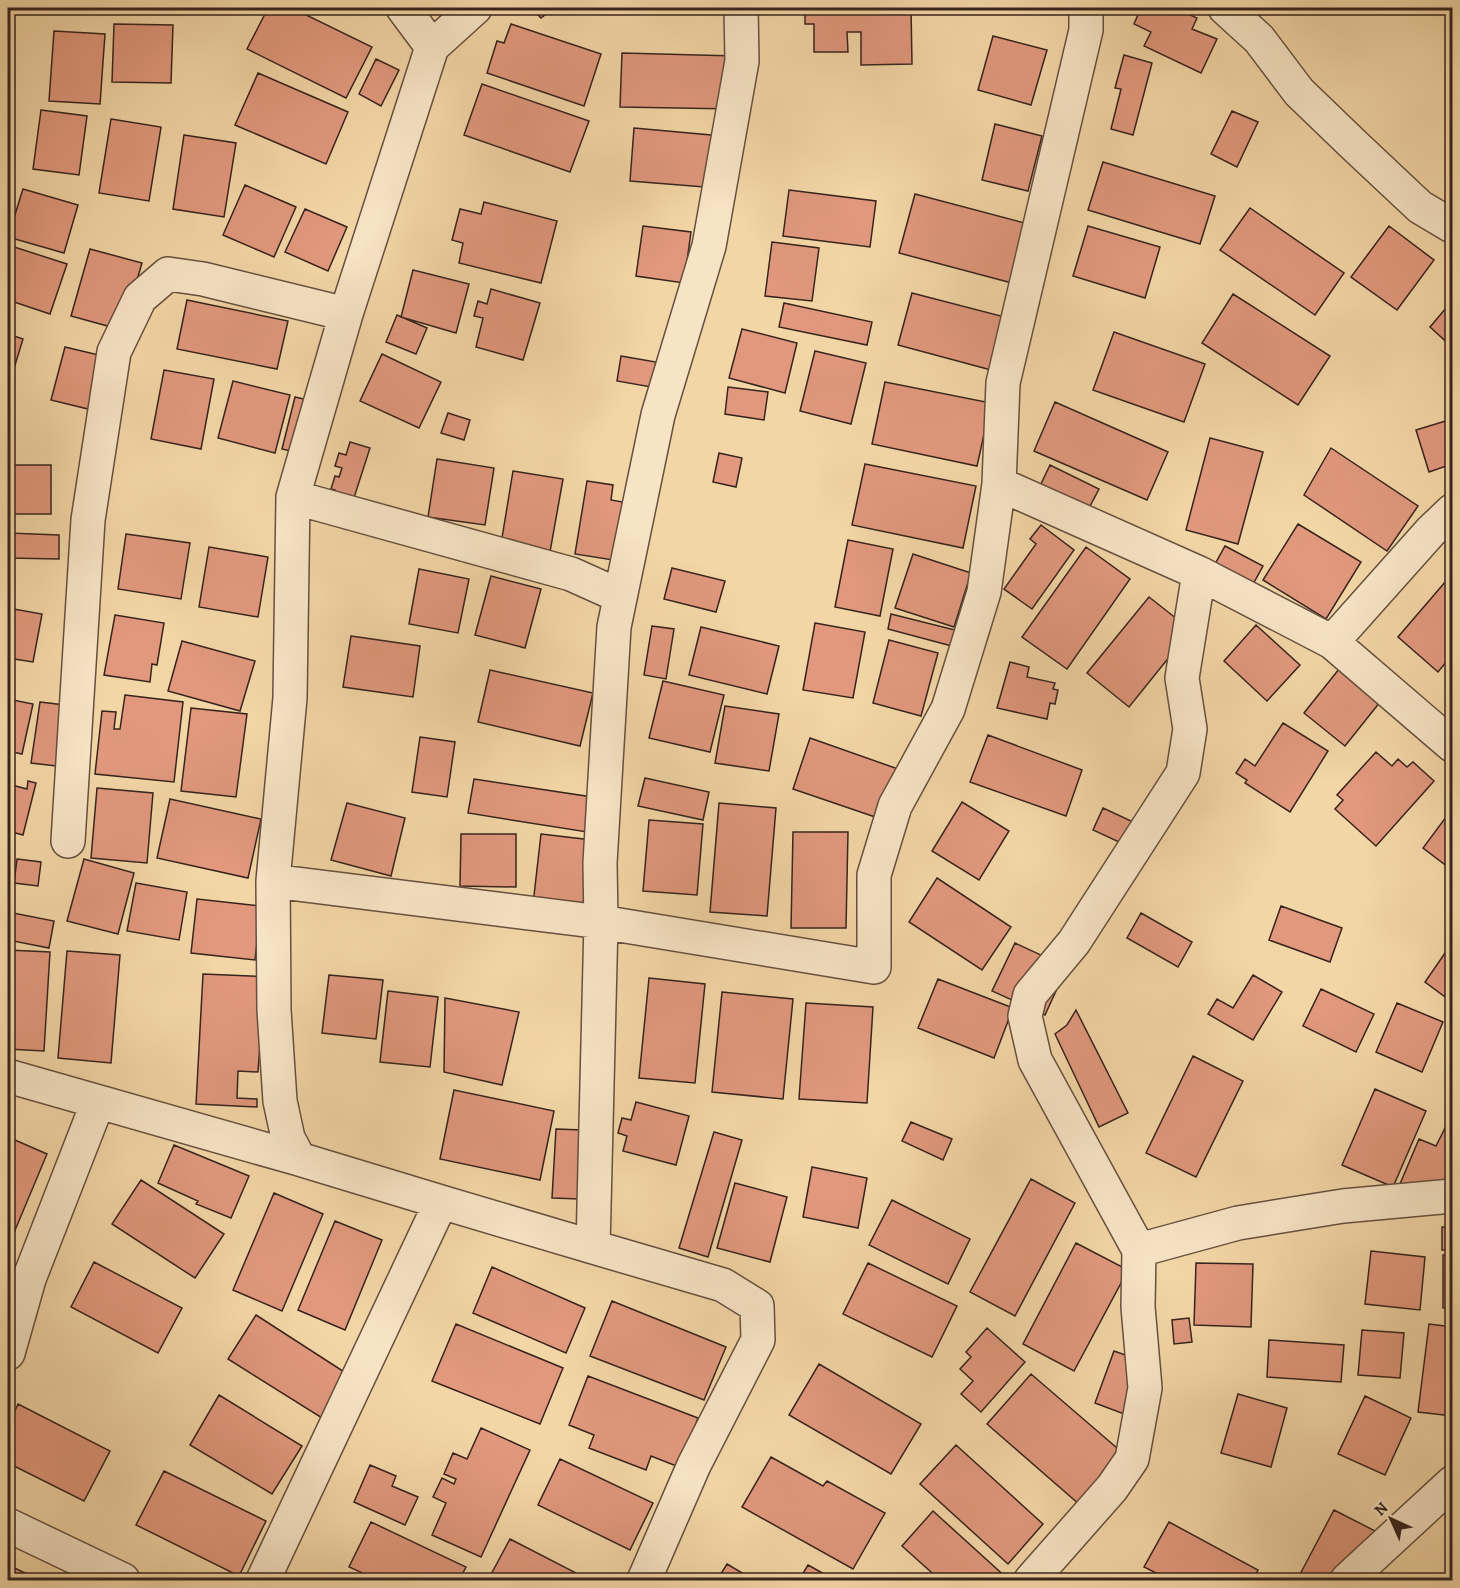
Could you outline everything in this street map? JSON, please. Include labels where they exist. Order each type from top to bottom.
[{"type":"street","points":[[403,8],[432,47]]},
{"type":"street","points":[[299,1159],[288,1138],[280,1101],[274,1010],[273,881],[290,698],[293,498],[346,314],[432,47],[475,8]]},
{"type":"street","points":[[593,1247],[601,922],[600,863],[613,639],[658,415],[709,246],[742,61],[741,8]]},
{"type":"street","points":[[273,881],[601,922],[874,967],[874,875],[895,806],[948,709],[984,592],[999,484],[1003,383],[1086,30],[1086,8]]},
{"type":"street","points":[[1225,8],[1259,39],[1299,92],[1353,144],[1420,207],[1452,226]]},
{"type":"street","points":[[68,841],[88,520],[114,352],[140,298],[168,274],[203,279],[346,314]]},
{"type":"street","points":[[999,484],[1199,573],[1332,642],[1452,745]]},
{"type":"street","points":[[293,498],[571,574],[620,596]]},
{"type":"street","points":[[1332,642],[1431,531],[1452,511]]},
{"type":"street","points":[[1031,1581],[1112,1488],[1132,1460],[1145,1388],[1138,1307],[1139,1250],[1035,1060],[1025,1016],[1030,995],[1074,942],[1182,773],[1190,729],[1182,678],[1199,573]]},
{"type":"street","points":[[8,1076],[299,1159],[723,1285],[756,1306],[758,1340],[694,1465],[644,1581]]},
{"type":"street","points":[[8,1353],[29,1279],[98,1102]]},
{"type":"street","points":[[1139,1250],[1238,1223],[1343,1206],[1452,1196]]},
{"type":"street","points":[[263,1581],[441,1202]]},
{"type":"street","points":[[1347,1581],[1452,1483]]},
{"type":"street","points":[[8,1525],[123,1581]]},
{"type":"building","points":[[268,8],[292,8],[372,47],[346,98],[247,49]]},
{"type":"building","points":[[532,8],[554,8],[541,18]]},
{"type":"building","points":[[805,8],[911,8],[912,64],[861,65],[861,32],[847,32],[848,52],[814,52],[814,24],[805,24]]},
{"type":"building","points":[[1141,8],[1175,8],[1197,18],[1192,29],[1217,39],[1201,73],[1144,46],[1151,32],[1134,24]]},
{"type":"building","points":[[114,24],[173,25],[171,83],[112,82]]},
{"type":"building","points":[[511,24],[601,54],[584,106],[487,73],[497,41],[504,43]]},
{"type":"building","points":[[54,31],[105,34],[100,104],[49,101]]},
{"type":"building","points":[[993,36],[1047,50],[1031,105],[978,90]]},
{"type":"building","points":[[622,53],[736,56],[734,109],[620,107]]},
{"type":"building","points":[[1124,55],[1152,63],[1133,135],[1111,129],[1121,89],[1115,88]]},
{"type":"building","points":[[376,59],[399,70],[381,106],[359,94]]},
{"type":"building","points":[[258,73],[348,112],[326,164],[235,125]]},
{"type":"building","points":[[482,84],[589,121],[570,172],[464,135]]},
{"type":"building","points":[[41,110],[87,116],[79,175],[33,169]]},
{"type":"building","points":[[1232,111],[1258,122],[1237,167],[1211,154]]},
{"type":"building","points":[[111,119],[161,127],[149,201],[99,193]]},
{"type":"building","points":[[995,124],[1042,136],[1028,191],[982,180]]},
{"type":"building","points":[[634,128],[722,136],[717,188],[630,181]]},
{"type":"building","points":[[184,135],[236,143],[224,217],[173,209]]},
{"type":"building","points":[[1103,162],[1215,196],[1200,244],[1088,210]]},
{"type":"building","points":[[245,185],[296,207],[274,257],[223,235]]},
{"type":"building","points":[[23,189],[78,205],[64,253],[8,237]]},
{"type":"building","points":[[789,190],[876,201],[870,247],[783,236]]},
{"type":"building","points":[[915,194],[1028,224],[1012,283],[899,253]]},
{"type":"building","points":[[484,202],[557,221],[541,283],[459,263],[463,243],[452,240],[460,209],[481,214]]},
{"type":"building","points":[[1250,208],[1344,273],[1315,315],[1220,250]]},
{"type":"building","points":[[305,209],[347,227],[328,271],[285,252]]},
{"type":"building","points":[[643,226],[691,232],[684,283],[636,276]]},
{"type":"building","points":[[1088,226],[1160,247],[1145,298],[1073,276]]},
{"type":"building","points":[[1389,226],[1434,260],[1397,310],[1351,277]]},
{"type":"building","points":[[772,242],[819,248],[812,301],[765,296]]},
{"type":"building","points":[[8,245],[67,264],[50,314],[8,300]]},
{"type":"building","points":[[90,249],[142,263],[122,330],[71,316]]},
{"type":"building","points":[[413,270],[469,284],[456,333],[401,317]]},
{"type":"building","points":[[491,289],[540,303],[523,360],[476,347],[483,318],[474,316],[478,301],[487,304]]},
{"type":"building","points":[[912,293],[1020,321],[1006,374],[898,345]]},
{"type":"building","points":[[1233,294],[1330,356],[1298,405],[1202,343]]},
{"type":"building","points":[[187,300],[288,321],[277,369],[177,349]]},
{"type":"building","points":[[1452,301],[1452,347],[1430,327]]},
{"type":"building","points":[[784,303],[872,322],[867,345],[779,327]]},
{"type":"building","points":[[397,315],[427,328],[416,354],[386,342]]},
{"type":"building","points":[[742,329],[797,343],[785,393],[729,378]]},
{"type":"building","points":[[1114,332],[1205,364],[1184,422],[1093,390]]},
{"type":"building","points":[[8,334],[23,339],[8,388]]},
{"type":"building","points":[[65,347],[103,356],[88,409],[51,400]]},
{"type":"building","points":[[815,351],[866,363],[851,424],[800,411]]},
{"type":"building","points":[[382,354],[441,382],[419,428],[360,401]]},
{"type":"building","points":[[621,356],[656,362],[651,387],[617,381]]},
{"type":"building","points":[[164,370],[214,379],[201,449],[151,439]]},
{"type":"building","points":[[233,381],[290,395],[275,453],[218,438]]},
{"type":"building","points":[[885,382],[991,403],[977,466],[872,444]]},
{"type":"building","points":[[728,387],[768,392],[764,420],[725,414]]},
{"type":"building","points":[[295,397],[317,402],[304,454],[282,449]]},
{"type":"building","points":[[1055,402],[1168,452],[1147,500],[1034,451]]},
{"type":"building","points":[[448,413],[470,420],[464,440],[441,433]]},
{"type":"building","points":[[1452,419],[1452,464],[1429,472],[1416,430]]},
{"type":"building","points":[[1210,438],[1263,452],[1238,544],[1186,530]]},
{"type":"building","points":[[350,442],[370,448],[350,510],[331,504],[335,490],[331,489],[335,476],[339,477],[342,468],[335,466],[339,453],[346,455]]},
{"type":"building","points":[[1331,448],[1418,506],[1387,551],[1304,495]]},
{"type":"building","points":[[719,453],[742,458],[736,487],[713,482]]},
{"type":"building","points":[[437,459],[494,468],[485,525],[428,517]]},
{"type":"building","points":[[865,464],[976,486],[963,548],[852,525]]},
{"type":"building","points":[[8,465],[51,465],[51,514],[8,514]]},
{"type":"building","points":[[1050,465],[1099,489],[1089,508],[1041,484]]},
{"type":"building","points":[[513,471],[563,479],[550,552],[501,544]]},
{"type":"building","points":[[587,481],[613,485],[611,500],[639,505],[613,560],[575,554]]},
{"type":"building","points":[[1298,524],[1361,562],[1326,619],[1263,580]]},
{"type":"building","points":[[1041,525],[1074,550],[1032,609],[1004,589],[1036,544],[1030,539]]},
{"type":"building","points":[[8,533],[59,535],[59,559],[8,558]]},
{"type":"building","points":[[126,534],[190,543],[181,599],[118,589]]},
{"type":"building","points":[[848,540],[893,549],[880,616],[835,607]]},
{"type":"building","points":[[1225,546],[1263,566],[1252,586],[1214,566]]},
{"type":"building","points":[[209,547],[268,557],[258,617],[199,607]]},
{"type":"building","points":[[1086,547],[1130,579],[1067,669],[1022,637]]},
{"type":"building","points":[[913,554],[971,573],[954,627],[895,608]]},
{"type":"building","points":[[672,568],[725,581],[716,612],[664,599]]},
{"type":"building","points":[[419,569],[469,579],[458,633],[409,624]]},
{"type":"building","points":[[1452,574],[1452,655],[1438,672],[1398,637]]},
{"type":"building","points":[[491,576],[541,589],[525,648],[475,635]]},
{"type":"building","points":[[1149,597],[1191,630],[1129,707],[1087,673]]},
{"type":"building","points":[[8,608],[42,614],[33,662],[8,658]]},
{"type":"building","points":[[891,614],[967,633],[963,649],[888,629]]},
{"type":"building","points":[[115,615],[164,623],[157,665],[152,664],[150,682],[104,675]]},
{"type":"building","points":[[815,623],[865,632],[853,698],[803,690]]},
{"type":"building","points":[[1256,625],[1300,665],[1267,701],[1224,661]]},
{"type":"building","points":[[652,626],[674,629],[666,679],[644,675]]},
{"type":"building","points":[[701,627],[779,646],[767,694],[689,675]]},
{"type":"building","points":[[351,636],[420,646],[413,697],[343,687]]},
{"type":"building","points":[[889,640],[938,653],[921,716],[873,703]]},
{"type":"building","points":[[182,641],[255,661],[240,711],[168,691]]},
{"type":"building","points":[[1010,662],[1029,667],[1027,677],[1055,683],[1053,689],[1058,690],[1055,704],[1050,703],[1047,719],[997,708]]},
{"type":"building","points":[[1343,664],[1384,697],[1345,746],[1304,713]]},
{"type":"building","points":[[490,670],[593,693],[580,746],[478,722]]},
{"type":"building","points":[[663,681],[724,695],[710,752],[649,738]]},
{"type":"building","points":[[125,695],[183,702],[174,782],[95,774],[102,711],[116,712],[114,729],[120,729]]},
{"type":"building","points":[[8,699],[33,704],[22,754],[8,751]]},
{"type":"building","points":[[40,702],[73,706],[65,767],[31,763]]},
{"type":"building","points":[[725,706],[779,714],[769,771],[715,763]]},
{"type":"building","points":[[191,708],[247,714],[236,797],[181,791]]},
{"type":"building","points":[[1283,723],[1328,751],[1290,812],[1245,783],[1247,780],[1236,773],[1245,759],[1255,766]]},
{"type":"building","points":[[988,735],[1082,770],[1066,816],[970,782]]},
{"type":"building","points":[[420,737],[455,742],[447,797],[412,792]]},
{"type":"building","points":[[810,738],[898,769],[881,819],[793,789]]},
{"type":"building","points":[[1376,752],[1392,766],[1398,759],[1407,767],[1413,762],[1434,781],[1376,846],[1335,809],[1343,800],[1337,795]]},
{"type":"building","points":[[645,778],[709,792],[703,820],[638,806]]},
{"type":"building","points":[[474,779],[592,797],[587,832],[468,813]]},
{"type":"building","points":[[28,781],[36,783],[23,835],[8,831],[8,784],[27,789]]},
{"type":"building","points":[[97,788],[153,793],[147,863],[91,858]]},
{"type":"building","points":[[170,799],[261,819],[248,878],[157,858]]},
{"type":"building","points":[[962,802],[1009,831],[979,880],[932,851]]},
{"type":"building","points":[[347,803],[405,818],[391,876],[331,860]]},
{"type":"building","points":[[719,803],[776,808],[767,916],[710,912]]},
{"type":"building","points":[[1103,808],[1157,833],[1147,855],[1093,830]]},
{"type":"building","points":[[1452,809],[1452,870],[1423,848]]},
{"type":"building","points":[[649,820],[703,824],[697,895],[643,891]]},
{"type":"building","points":[[793,832],[848,832],[846,928],[791,928]]},
{"type":"building","points":[[461,834],[516,834],[516,887],[460,886]]},
{"type":"building","points":[[541,834],[592,840],[584,918],[532,913]]},
{"type":"building","points":[[17,859],[41,862],[38,886],[14,883]]},
{"type":"building","points":[[84,859],[134,873],[118,934],[67,921]]},
{"type":"building","points":[[937,878],[1011,927],[982,970],[909,922]]},
{"type":"building","points":[[136,883],[187,892],[179,940],[127,931]]},
{"type":"building","points":[[197,899],[261,906],[255,960],[191,953]]},
{"type":"building","points":[[1281,906],[1342,928],[1330,962],[1269,940]]},
{"type":"building","points":[[8,912],[54,921],[49,948],[8,940]]},
{"type":"building","points":[[1141,913],[1192,942],[1178,967],[1127,938]]},
{"type":"building","points":[[1015,943],[1067,967],[1045,1015],[992,991]]},
{"type":"building","points":[[1452,943],[1452,1002],[1425,982]]},
{"type":"building","points":[[8,950],[50,952],[44,1051],[8,1049]]},
{"type":"building","points":[[67,951],[120,955],[111,1063],[58,1058]]},
{"type":"building","points":[[203,974],[271,977],[260,1044],[258,1072],[238,1071],[237,1098],[257,1099],[257,1107],[196,1104]]},
{"type":"building","points":[[329,975],[383,980],[376,1039],[322,1033]]},
{"type":"building","points":[[1253,975],[1282,992],[1253,1040],[1208,1014],[1217,999],[1233,1008]]},
{"type":"building","points":[[649,978],[705,984],[695,1083],[639,1078]]},
{"type":"building","points":[[938,979],[1013,1008],[994,1058],[918,1028]]},
{"type":"building","points":[[1321,989],[1374,1014],[1356,1052],[1303,1026]]},
{"type":"building","points":[[388,991],[438,997],[430,1067],[380,1062]]},
{"type":"building","points":[[722,992],[793,999],[783,1099],[712,1092]]},
{"type":"building","points":[[445,998],[519,1012],[502,1085],[444,1072]]},
{"type":"building","points":[[806,1003],[873,1007],[867,1103],[799,1099]]},
{"type":"building","points":[[1397,1003],[1443,1022],[1422,1072],[1376,1052]]},
{"type":"building","points":[[1076,1010],[1128,1113],[1099,1127],[1055,1034],[1067,1025]]},
{"type":"building","points":[[1193,1056],[1243,1081],[1196,1177],[1146,1153]]},
{"type":"building","points":[[1375,1089],[1426,1111],[1393,1187],[1342,1165]]},
{"type":"building","points":[[454,1090],[554,1111],[540,1180],[440,1159]]},
{"type":"building","points":[[636,1102],[689,1116],[676,1165],[623,1151],[627,1136],[618,1133],[622,1118],[631,1120]]},
{"type":"building","points":[[1452,1114],[1452,1166],[1440,1190],[1400,1184],[1419,1139],[1436,1146]]},
{"type":"building","points":[[911,1122],[952,1139],[943,1160],[902,1141]]},
{"type":"building","points":[[556,1129],[583,1130],[580,1199],[552,1198]]},
{"type":"building","points":[[714,1132],[742,1140],[708,1257],[679,1248]]},
{"type":"building","points":[[8,1137],[47,1154],[8,1247]]},
{"type":"building","points":[[174,1145],[249,1176],[231,1218],[196,1204],[198,1201],[158,1183]]},
{"type":"building","points":[[812,1167],[867,1178],[858,1228],[803,1217]]},
{"type":"building","points":[[1031,1179],[1075,1203],[1015,1316],[970,1292]]},
{"type":"building","points":[[141,1180],[224,1234],[195,1278],[112,1224]]},
{"type":"building","points":[[735,1183],[787,1197],[770,1262],[717,1248]]},
{"type":"building","points":[[274,1193],[323,1214],[282,1311],[233,1290]]},
{"type":"building","points":[[892,1200],[970,1239],[948,1284],[869,1245]]},
{"type":"building","points":[[335,1221],[382,1240],[345,1330],[298,1310]]},
{"type":"building","points":[[1442,1227],[1452,1227],[1452,1250],[1442,1250]]},
{"type":"building","points":[[1076,1243],[1128,1270],[1074,1371],[1023,1344]]},
{"type":"building","points":[[1371,1251],[1425,1257],[1420,1310],[1365,1304]]},
{"type":"building","points":[[1443,1255],[1452,1255],[1452,1308],[1443,1308]]},
{"type":"building","points":[[94,1262],[182,1308],[158,1353],[71,1307]]},
{"type":"building","points":[[868,1263],[957,1306],[932,1357],[843,1314]]},
{"type":"building","points":[[1196,1263],[1253,1264],[1251,1327],[1194,1325]]},
{"type":"building","points":[[492,1267],[585,1308],[566,1353],[473,1313]]},
{"type":"building","points":[[612,1301],[726,1347],[704,1400],[590,1356]]},
{"type":"building","points":[[256,1315],[349,1375],[322,1418],[228,1359]]},
{"type":"building","points":[[1189,1318],[1192,1342],[1174,1344],[1172,1320]]},
{"type":"building","points":[[456,1324],[563,1368],[540,1424],[432,1381]]},
{"type":"building","points":[[1429,1324],[1452,1327],[1452,1416],[1418,1412]]},
{"type":"building","points":[[987,1328],[1025,1362],[981,1412],[961,1394],[973,1381],[960,1369],[971,1357],[966,1352]]},
{"type":"building","points":[[1362,1330],[1404,1333],[1400,1378],[1358,1375]]},
{"type":"building","points":[[1269,1340],[1344,1345],[1341,1382],[1267,1377]]},
{"type":"building","points":[[1114,1351],[1134,1358],[1132,1417],[1095,1403]]},
{"type":"building","points":[[819,1364],[921,1424],[891,1474],[789,1415]]},
{"type":"building","points":[[1031,1374],[1124,1454],[1080,1505],[987,1424]]},
{"type":"building","points":[[588,1376],[698,1418],[679,1467],[651,1456],[646,1470],[589,1448],[594,1435],[569,1425]]},
{"type":"building","points":[[1238,1394],[1287,1408],[1271,1467],[1221,1453]]},
{"type":"building","points":[[219,1395],[302,1446],[272,1494],[190,1445]]},
{"type":"building","points":[[1365,1396],[1411,1418],[1385,1475],[1338,1454]]},
{"type":"building","points":[[18,1404],[110,1451],[84,1501],[8,1463],[8,1426]]},
{"type":"building","points":[[481,1428],[530,1450],[481,1557],[432,1535],[446,1503],[433,1497],[442,1478],[454,1484],[456,1479],[444,1474],[453,1453],[467,1459]]},
{"type":"building","points":[[956,1445],[1043,1524],[1008,1564],[920,1484]]},
{"type":"building","points":[[771,1457],[823,1486],[827,1481],[885,1513],[853,1569],[742,1507]]},
{"type":"building","points":[[560,1459],[653,1503],[630,1550],[538,1505]]},
{"type":"building","points":[[370,1465],[396,1476],[392,1486],[418,1497],[405,1525],[354,1502]]},
{"type":"building","points":[[164,1471],[266,1521],[239,1576],[136,1525]]},
{"type":"building","points":[[1334,1510],[1381,1534],[1356,1580],[1297,1580]]},
{"type":"building","points":[[933,1511],[1009,1580],[940,1580],[902,1546]]},
{"type":"building","points":[[371,1522],[466,1567],[459,1580],[378,1580],[349,1567]]},
{"type":"building","points":[[1169,1522],[1258,1570],[1253,1580],[1170,1580],[1144,1567]]},
{"type":"building","points":[[510,1539],[578,1574],[575,1580],[488,1580]]},
{"type":"building","points":[[727,1564],[754,1580],[717,1580]]},
{"type":"building","points":[[8,1565],[40,1580],[8,1580]]},
{"type":"building","points":[[808,1565],[835,1580],[799,1580]]}]
